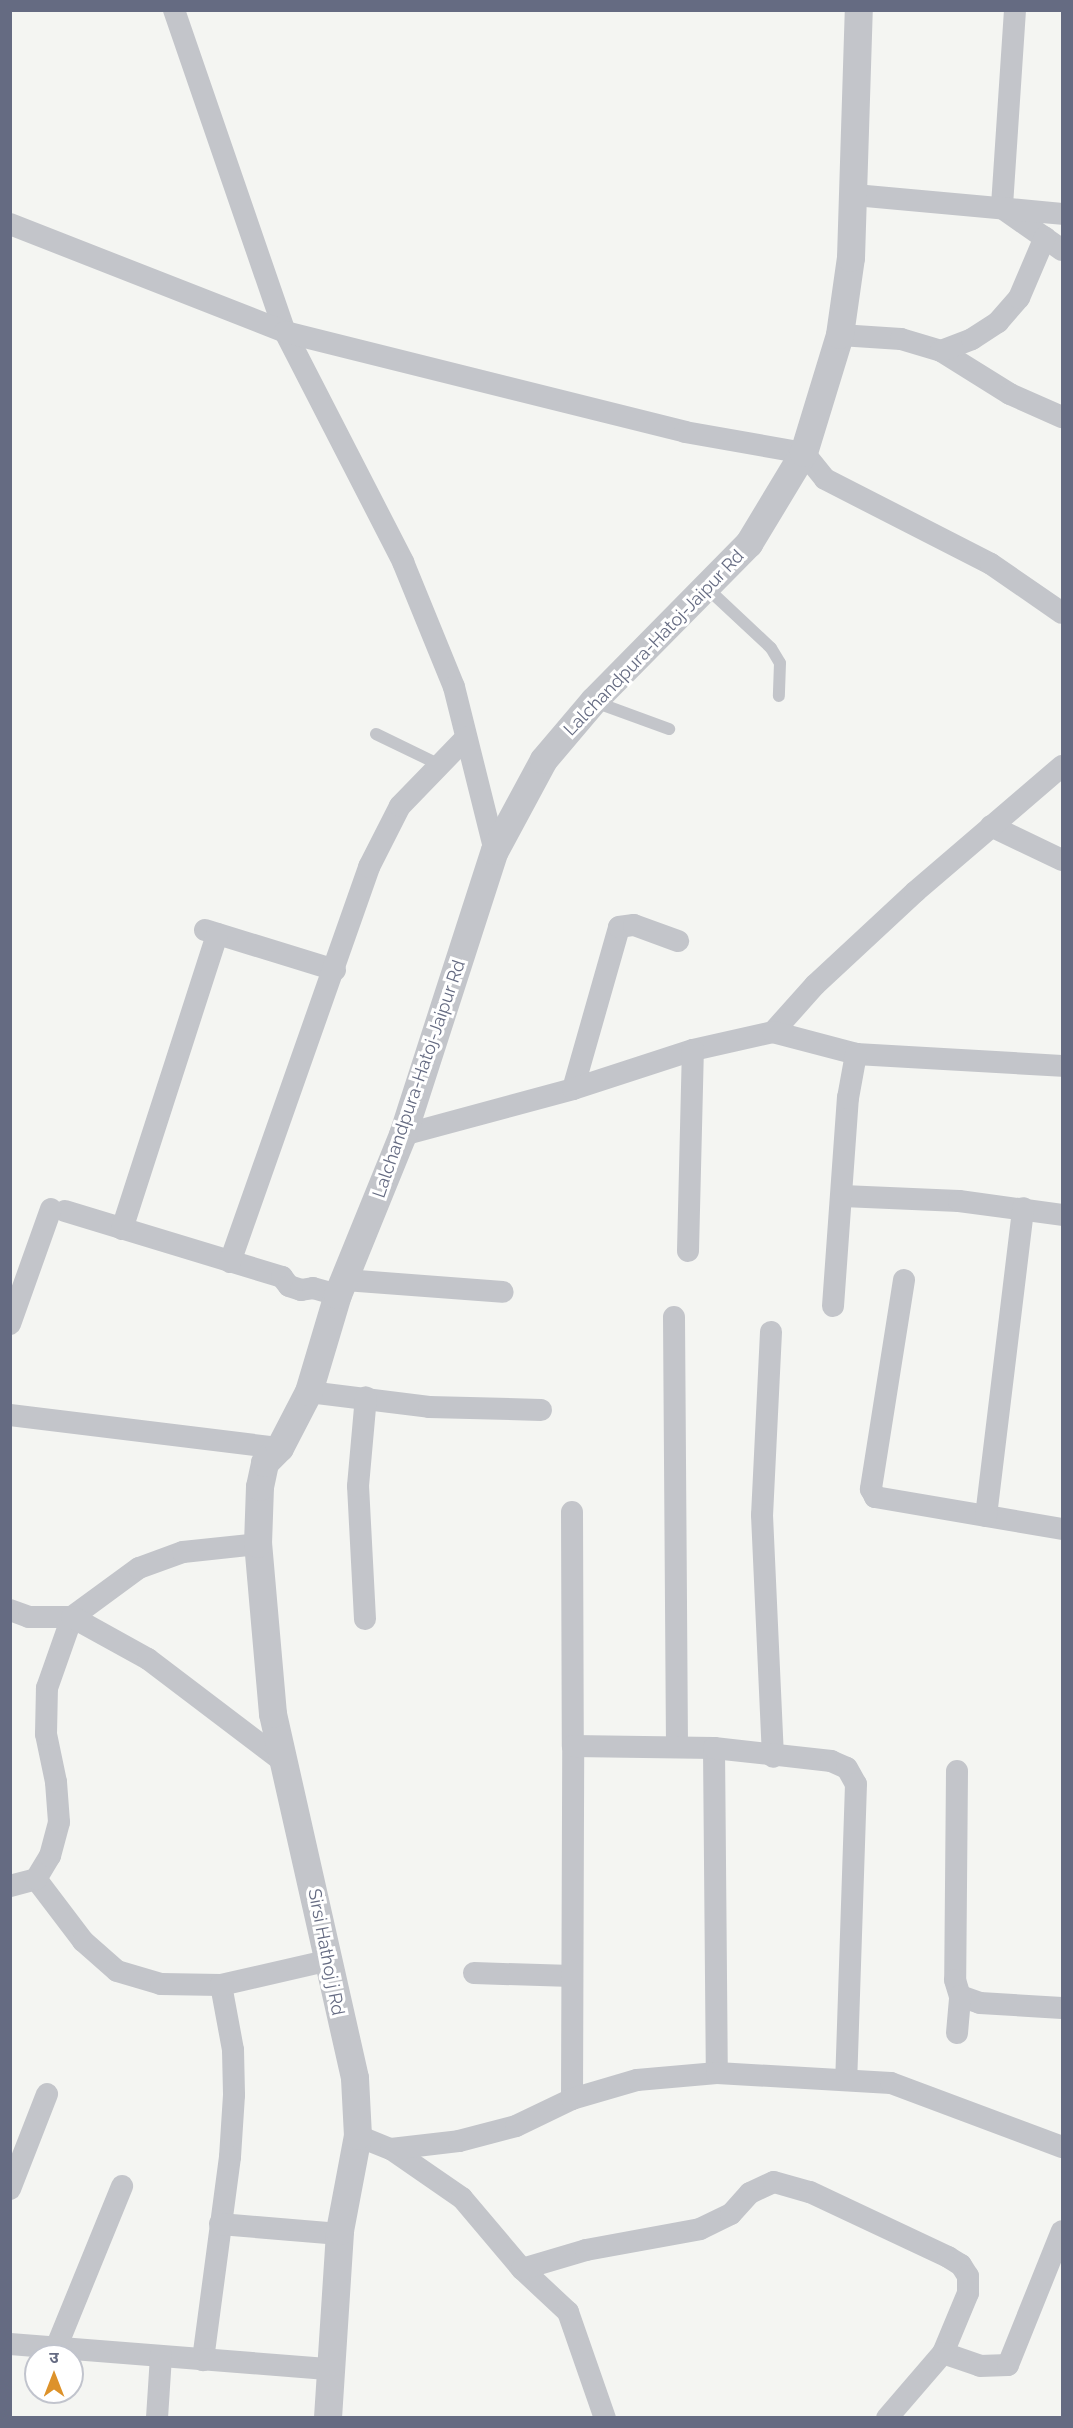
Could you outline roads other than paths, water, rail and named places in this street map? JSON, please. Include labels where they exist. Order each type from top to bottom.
[{"type":"street","points":[[174,10],[285,332],[403,562],[454,687],[495,851]]},
{"type":"street","name":"Lalchandpura-Hatoj-Jaipur Rd","points":[[260,1487],[265,1463],[280,1448],[309,1392],[332,1288],[403,1135],[495,851],[544,760],[594,701],[708,589],[749,544],[804,453],[840,335],[851,258],[855,195],[859,10]]},
{"type":"street","points":[[1002,208],[1015,10]]},
{"type":"street","points":[[855,195],[1062,214]]},
{"type":"street","points":[[941,351],[972,339],[998,322],[1019,297],[1054,244],[1002,208]]},
{"type":"street","points":[[10,224],[285,332],[686,432],[804,453],[825,479],[991,564],[1062,613]]},
{"type":"street","points":[[840,335],[901,339],[941,351],[1010,394],[1062,417]]},
{"type":"street","points":[[230,1262],[335,970],[369,867],[400,806],[438,764],[466,738]]},
{"type":"street","points":[[773,1032],[815,985],[991,826],[1062,766]]},
{"type":"street","points":[[991,826],[1062,860]]},
{"type":"street","points":[[573,1089],[619,927],[634,925],[678,941]]},
{"type":"street","points":[[122,1229],[210,932],[335,970]]},
{"type":"street","points":[[403,1135],[573,1089],[693,1050],[773,1032],[856,1054],[1062,1066]]},
{"type":"street","points":[[688,1251],[693,1050]]},
{"type":"street","points":[[833,1306],[843,1196],[848,1098],[856,1054]]},
{"type":"street","points":[[843,1196],[959,1201],[1062,1215]]},
{"type":"street","points":[[986,1516],[1023,1208]]},
{"type":"street","points":[[10,1324],[58,1210],[282,1277],[289,1286],[301,1290],[332,1288],[503,1292]]},
{"type":"street","points":[[904,1281],[871,1490],[875,1497],[1062,1529]]},
{"type":"street","points":[[674,1317],[677,1745]]},
{"type":"street","points":[[771,1332],[762,1515],[773,1757]]},
{"type":"street","points":[[309,1392],[366,1397],[429,1407],[541,1410]]},
{"type":"street","points":[[365,1619],[358,1486],[366,1397]]},
{"type":"street","points":[[10,1415],[280,1448]]},
{"type":"street","name":"Sirsi Hathoj j Rd","points":[[260,1487],[258,1544],[273,1714],[312,1879],[326,1961],[355,2078],[358,2136],[340,2234],[328,2418]]},
{"type":"street","points":[[572,1512],[572,2099]]},
{"type":"street","points":[[10,1886],[36,1879],[50,1856],[59,1822],[56,1782],[46,1734],[47,1688],[72,1617],[139,1568],[183,1552],[258,1544]]},
{"type":"street","points":[[10,1610],[29,1617],[72,1617],[148,1659],[285,1763]]},
{"type":"street","points":[[573,1746],[677,1745],[773,1757],[831,1761],[847,1768],[856,1784],[846,2078]]},
{"type":"street","points":[[714,1748],[717,2073]]},
{"type":"street","points":[[957,1771],[955,1980],[960,1996],[957,2033]]},
{"type":"street","points":[[36,1879],[83,1941],[117,1971],[161,1984],[221,1985],[326,1961]]},
{"type":"street","points":[[474,1973],[572,1976]]},
{"type":"street","points":[[203,2360],[234,2095],[234,2050],[221,1985]]},
{"type":"street","points":[[960,1996],[980,2003],[1062,2008]]},
{"type":"street","points":[[391,2149],[459,2141],[516,2126],[572,2099],[637,2080],[717,2073],[846,2078],[891,2083],[932,2095],[1062,2147]]},
{"type":"street","points":[[10,2189],[47,2094]]},
{"type":"street","points":[[358,2136],[391,2149],[462,2198],[522,2269],[568,2312],[605,2418]]},
{"type":"street","points":[[522,2269],[586,2250],[700,2229],[731,2214],[750,2193],[774,2182],[810,2192],[961,2265],[968,2276],[968,2293],[943,2353],[887,2418]]},
{"type":"street","points":[[58,2344],[122,2186]]},
{"type":"street","points":[[220,2224],[340,2234]]},
{"type":"street","points":[[943,2353],[980,2366],[1008,2365],[1062,2231]]},
{"type":"street","points":[[84,2350],[330,2369]]},
{"type":"street","points":[[157,2418],[161,2356]]},
{"type":"lane","points":[[708,589],[771,648],[780,663],[779,696]]},
{"type":"lane","points":[[594,701],[669,729]]},
{"type":"lane","points":[[375,734],[438,764]]}]
